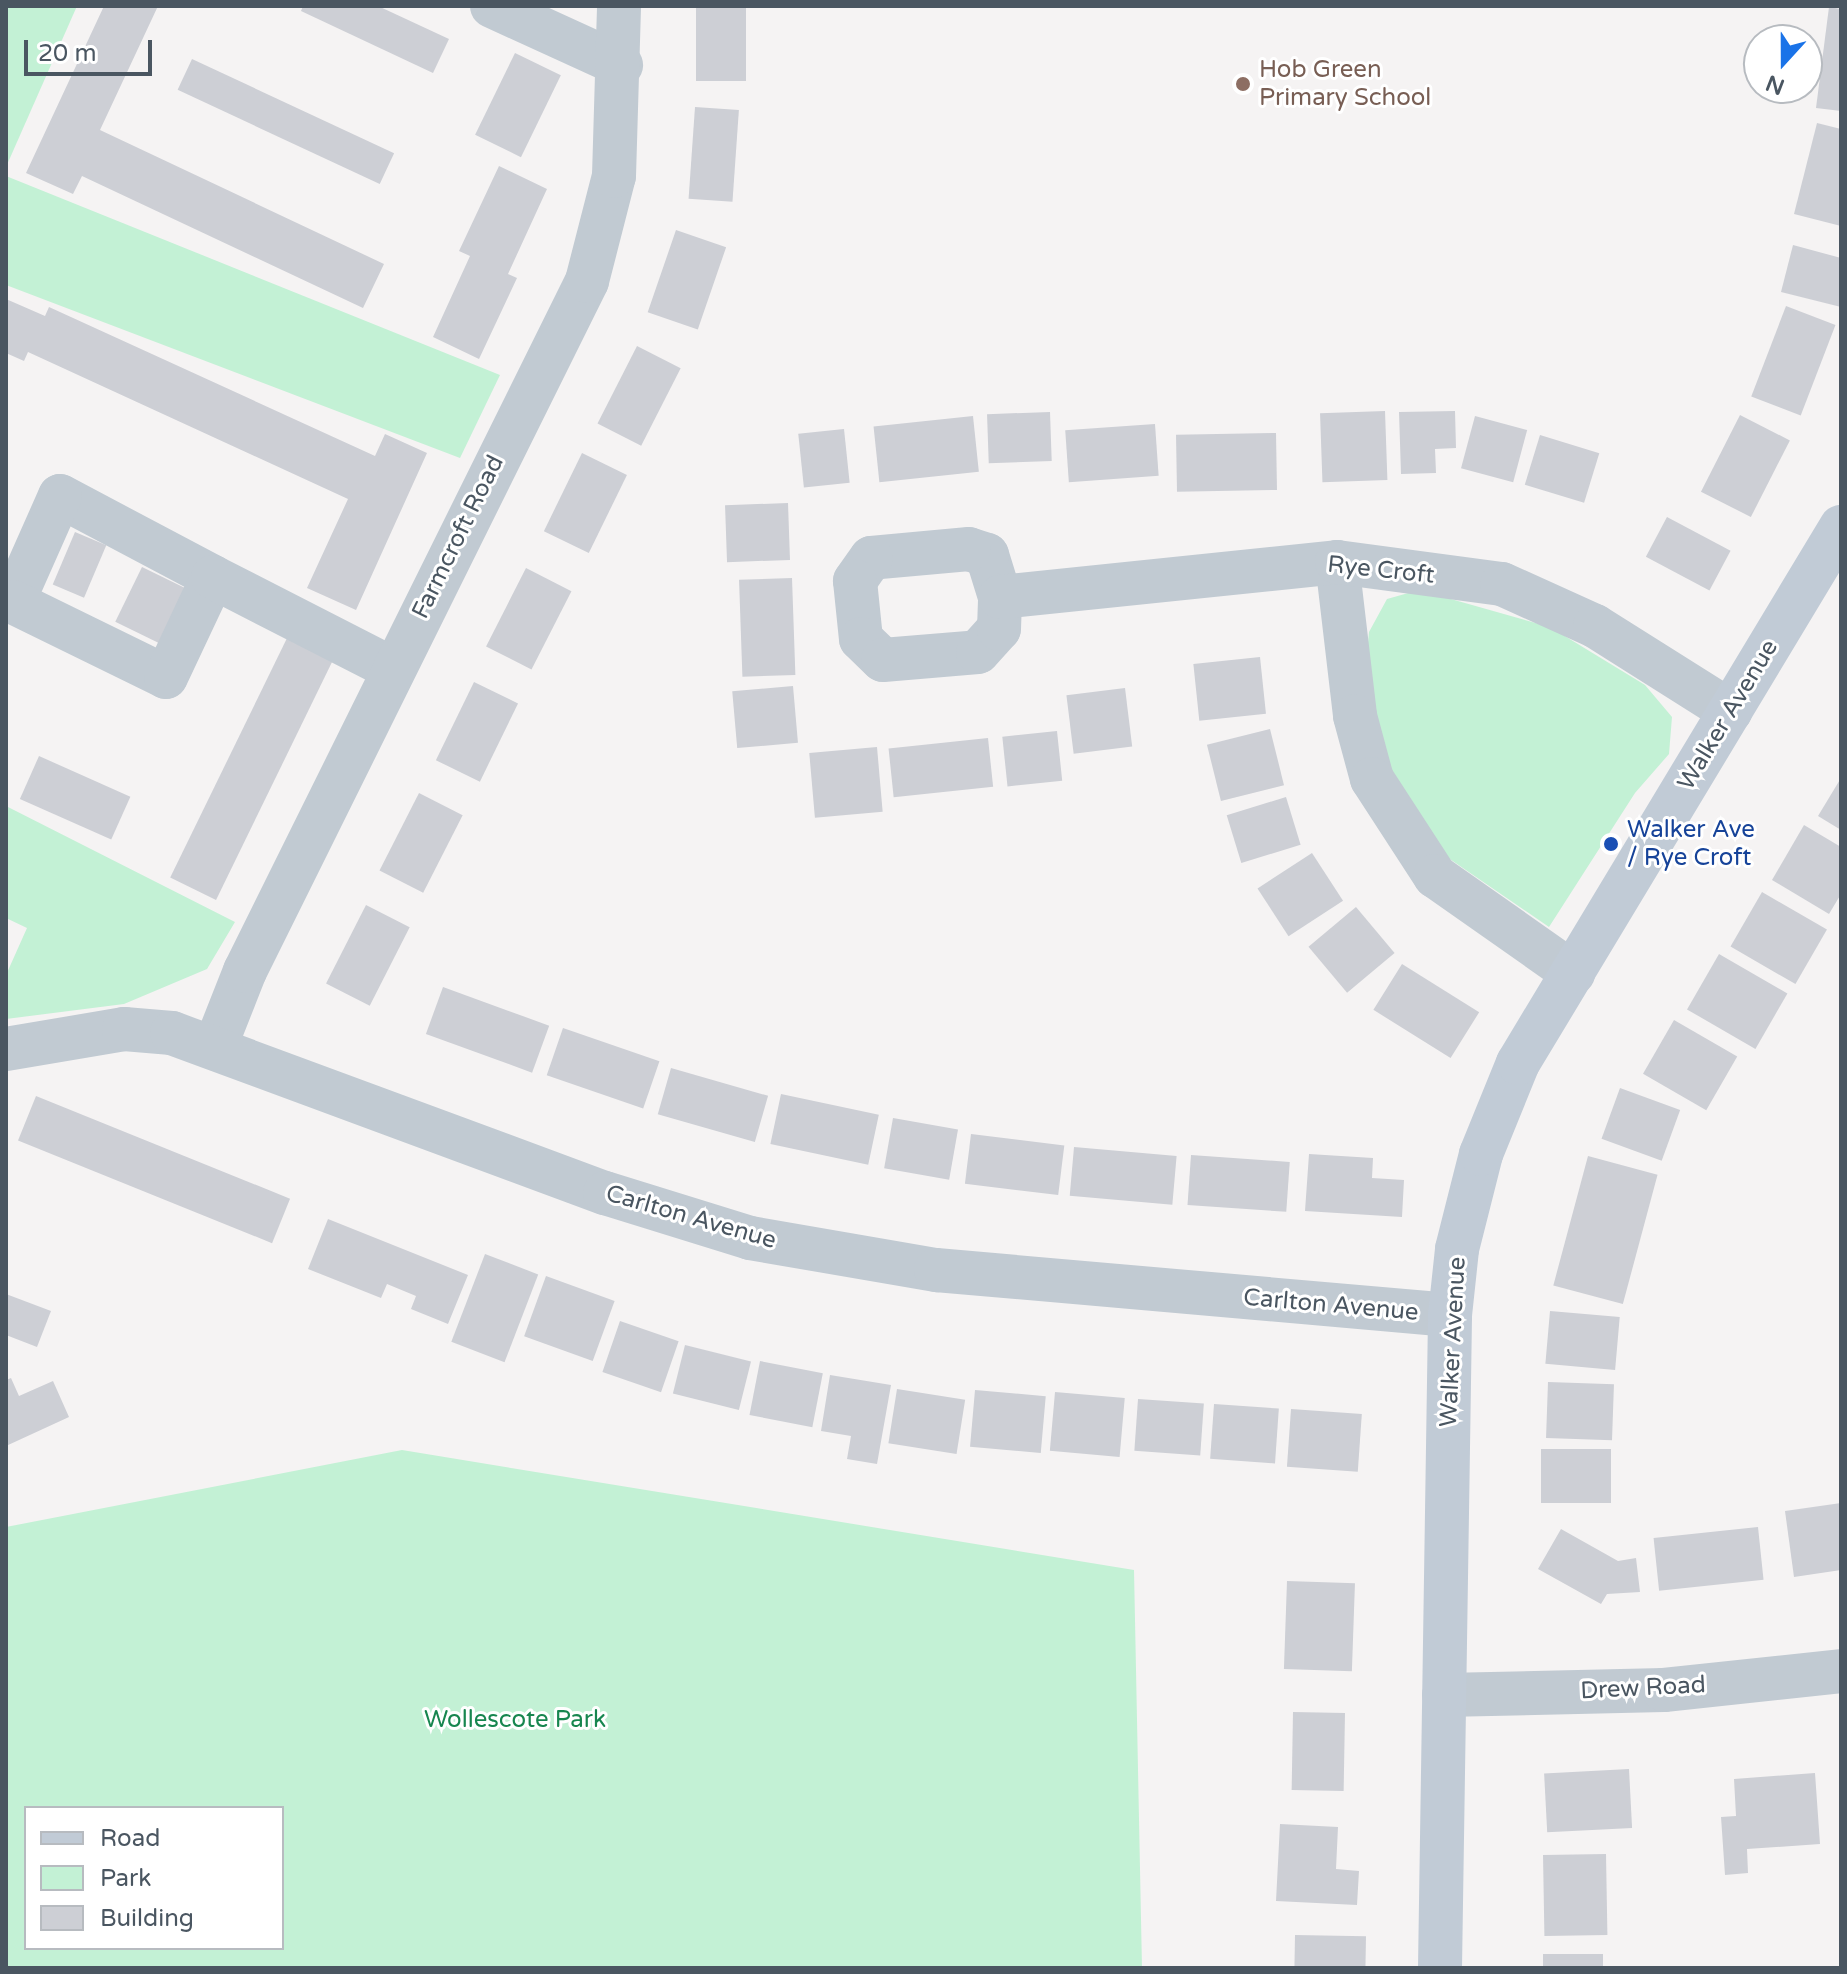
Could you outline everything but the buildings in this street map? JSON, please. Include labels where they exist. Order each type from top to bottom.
[{"type":"street","points":[[492,6],[621,65]]},
{"type":"street","name":"Farmcroft Road","points":[[215,1047],[245,971],[587,281],[614,176],[621,65],[619,6]]},
{"type":"street","points":[[213,577],[166,677],[13,602],[60,496],[393,669]]},
{"type":"street","name":"Walker Avenue","points":[[1440,1968],[1450,1315],[1457,1249],[1481,1154],[1518,1063],[1841,527]]},
{"type":"street","points":[[1337,562],[1355,716],[1372,779],[1435,876],[1573,973]]},
{"type":"street","name":"Rye Croft","points":[[1000,597],[1337,562],[1502,584],[1595,626],[1730,711]]},
{"type":"street","name":"Carlton Avenue","points":[[6,1049],[124,1029],[172,1033],[605,1193],[750,1238],[936,1270],[1450,1315]]},
{"type":"street","name":"Drew Road","points":[[1444,1695],[1664,1690],[1841,1671]]},
{"type":"green space","points":[[6,6],[77,6],[6,167]]},
{"type":"green space","points":[[6,176],[500,375],[460,458],[6,285]]},
{"type":"green space","points":[[1419,590],[1550,627],[1645,685],[1672,717],[1669,754],[1635,793],[1549,927],[1441,853],[1386,771],[1364,686],[1369,632],[1387,599]]},
{"type":"green space","points":[[6,806],[235,922],[207,969],[124,1004],[6,1019],[6,975],[27,928],[6,918]]},
{"type":"green space","name":"Wollescote Park","points":[[402,1450],[1134,1570],[1142,1968],[6,1968],[6,1527]]},
{"type":"place","name":"Hob Green Primary School","points":[[1243,84]]},
{"type":"place","name":"Walker Ave / Rye Croft","points":[[1611,844]]}]
